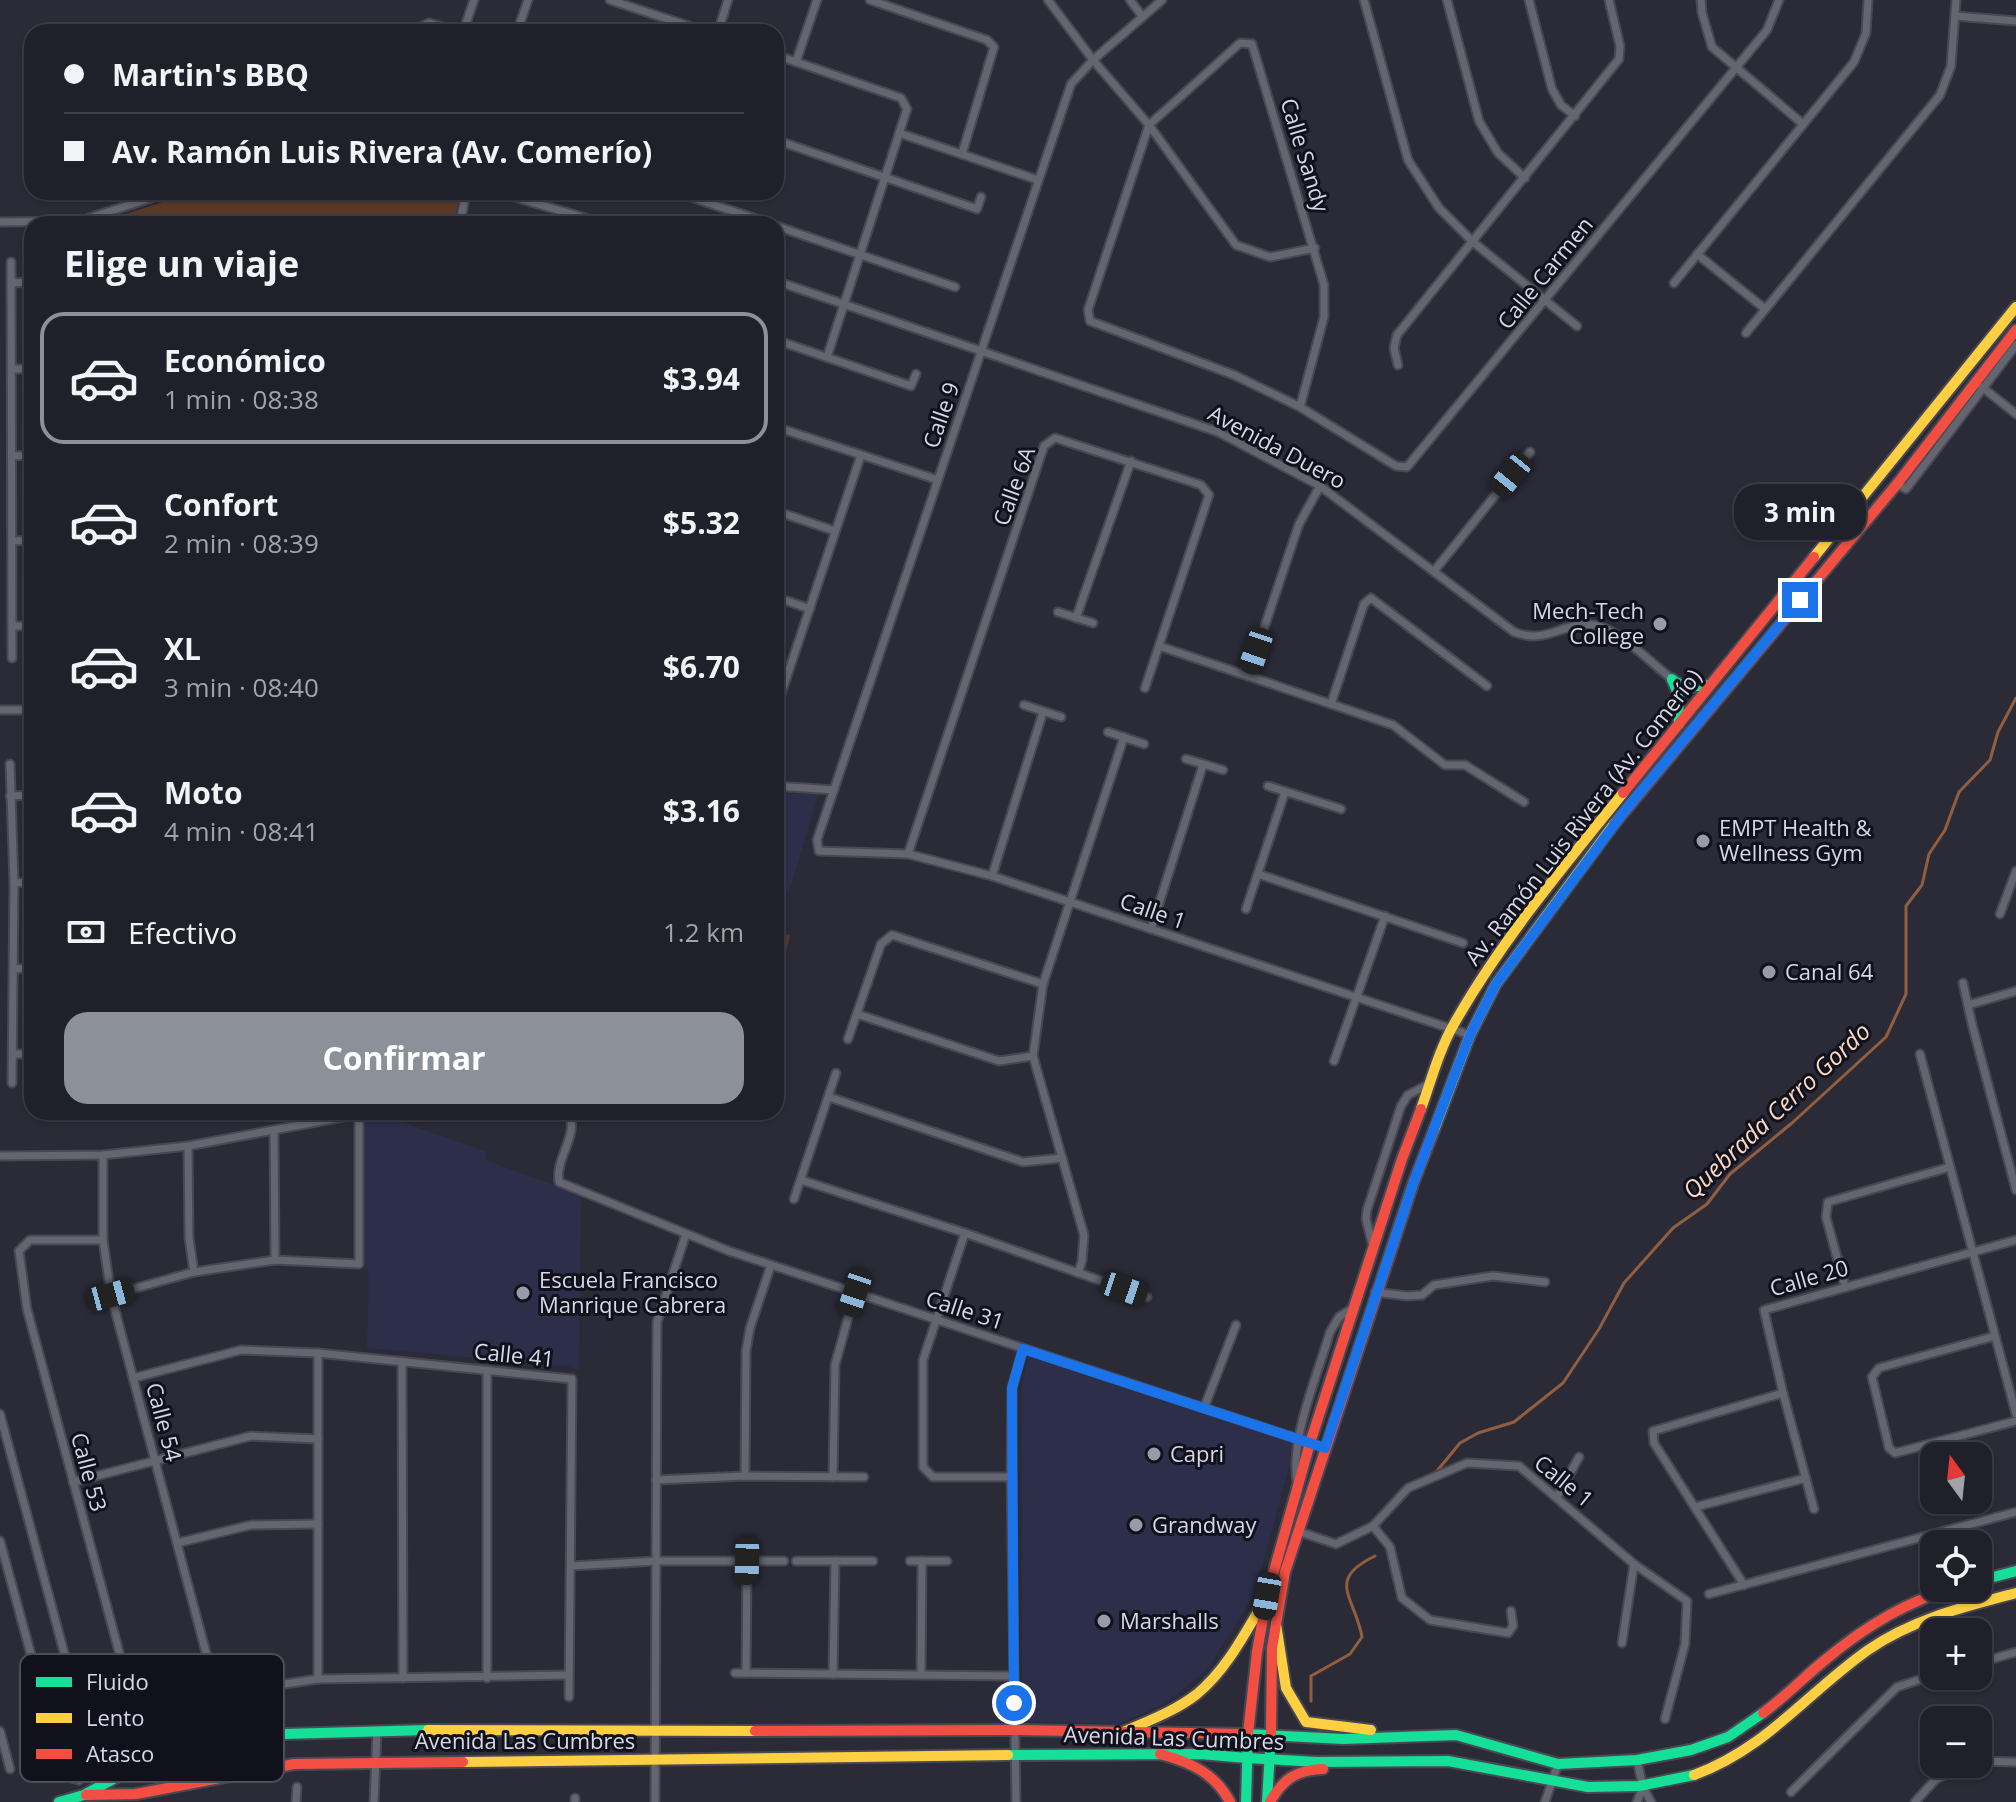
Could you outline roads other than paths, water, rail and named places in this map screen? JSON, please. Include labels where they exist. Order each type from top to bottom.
[{"type":"main road","name":"Av. Ramón Luis Rivera (Av. Comerío)","points":[[1246,1802],[1248,1734],[1267,1596],[1310,1443],[1354,1307],[1452,1027],[1487,970],[1540,896],[2016,307]]},
{"type":"main road","name":"Av. Ramón Luis Rivera (Av. Comerío)","points":[[1269,1802],[1272,1648],[1285,1572],[1375,1292],[1470,1035],[1496,984],[1623,813],[1897,484],[2016,330]]},
{"type":"main road","points":[[1672,679],[1685,687],[1710,685]]},
{"type":"main road","points":[[1672,679],[1678,694],[1679,724]]},
{"type":"main road","points":[[1992,1577],[2016,1571]]},
{"type":"main road","name":"Avenida Las Cumbres","points":[[284,1766],[376,1762],[1160,1754],[1269,1761],[1436,1760],[1473,1764],[1597,1789],[1643,1787],[1694,1775],[1737,1755],[1885,1639],[1929,1617],[2016,1593]]},
{"type":"main road","points":[[1119,1734],[1159,1718],[1197,1693],[1232,1654],[1267,1596]]},
{"type":"main road","name":"Avenida Las Cumbres","points":[[284,1734],[377,1730],[1015,1730],[1271,1734],[1343,1739],[1456,1735],[1558,1764],[1637,1760],[1691,1750],[1728,1737],[1878,1621],[1920,1599]]},
{"type":"main road","points":[[1276,1624],[1284,1686],[1292,1706],[1306,1722],[1439,1736]]},
{"type":"main road","points":[[1160,1754],[1184,1760],[1203,1770],[1224,1789],[1230,1802]]},
{"type":"main road","points":[[1269,1802],[1281,1782],[1299,1772],[1313,1769],[1372,1769],[1415,1762]]},
{"type":"main road","name":"Avenida Las Cumbres","points":[[85,1798],[110,1782]]},
{"type":"main road","name":"Avenida Las Cumbres","points":[[59,1802],[136,1794],[199,1782]]},
{"type":"street","points":[[466,24],[474,0]]},
{"type":"street","points":[[520,24],[528,0]]},
{"type":"street","points":[[610,0],[683,24]]},
{"type":"street","points":[[720,24],[728,0]]},
{"type":"street","points":[[796,62],[817,0]]},
{"type":"street","points":[[870,0],[987,40],[994,47],[962,154]]},
{"type":"street","points":[[902,11],[906,0]]},
{"type":"street","points":[[1048,0],[1093,60],[1149,125],[1236,245],[1270,257],[1315,248]]},
{"type":"street","points":[[1130,0],[1142,16]]},
{"type":"street","name":"Calle 9","points":[[819,851],[817,840],[1071,84],[1093,60],[1162,0]]},
{"type":"street","points":[[1364,0],[1408,160],[1439,208],[1473,242],[1577,326]]},
{"type":"street","points":[[1447,0],[1479,121],[1498,153],[1525,178]]},
{"type":"street","points":[[1529,0],[1552,89],[1561,105],[1575,116]]},
{"type":"street","points":[[1398,365],[1394,348],[1397,335],[1619,59],[1620,46],[1609,0]]},
{"type":"street","points":[[1701,0],[1712,47],[1803,124]]},
{"type":"street","name":"Calle Carmen","points":[[1300,407],[1396,466],[1407,467],[1736,69],[1767,30],[1779,0]]},
{"type":"street","points":[[1674,283],[1854,62],[1866,33],[1868,0]]},
{"type":"street","points":[[1746,333],[1940,95],[1951,66],[1956,0]]},
{"type":"street","points":[[1955,16],[2016,21]]},
{"type":"street","name":"Calle Sandy","points":[[1149,125],[1240,43],[1252,44],[1324,285],[1324,317],[1300,407]]},
{"type":"street","points":[[784,58],[901,98],[907,109],[827,357]]},
{"type":"street","points":[[1149,125],[1088,310],[1090,321],[1234,375],[1300,407]]},
{"type":"street","points":[[899,133],[1038,180]]},
{"type":"street","points":[[784,143],[977,209],[981,197]]},
{"type":"street","points":[[95,216],[144,200]]},
{"type":"street","points":[[525,200],[578,216]]},
{"type":"street","points":[[700,200],[747,216]]},
{"type":"street","points":[[0,222],[24,222]]},
{"type":"street","points":[[784,228],[955,287]]},
{"type":"street","points":[[1697,254],[1765,309]]},
{"type":"street","points":[[11,262],[12,658]]},
{"type":"street","points":[[12,283],[24,282]]},
{"type":"street","name":"Avenida Duero","points":[[784,284],[1218,432],[1320,486],[1514,632],[1537,638],[1576,625],[1600,627],[1613,633],[1672,679]]},
{"type":"street","points":[[784,343],[911,386],[916,374]]},
{"type":"street","points":[[1897,484],[1906,489],[2016,345]]},
{"type":"street","points":[[12,369],[24,369]]},
{"type":"street","points":[[1982,387],[2016,414]]},
{"type":"street","points":[[784,430],[938,480]]},
{"type":"street","name":"Calle 6A","points":[[908,854],[1044,446],[1055,438],[1201,485],[1209,495],[1145,688]]},
{"type":"street","points":[[1435,570],[1530,452]]},
{"type":"street","points":[[13,456],[24,455]]},
{"type":"street","points":[[784,673],[810,609],[861,455]]},
{"type":"street","points":[[1076,618],[1131,461]]},
{"type":"street","points":[[1248,676],[1299,524],[1320,486]]},
{"type":"street","points":[[784,514],[835,531]]},
{"type":"street","points":[[13,541],[24,540]]},
{"type":"street","points":[[1331,704],[1364,604],[1371,598],[1487,686]]},
{"type":"street","points":[[784,600],[810,609]]},
{"type":"street","points":[[1058,612],[1093,623]]},
{"type":"street","points":[[13,626],[24,626]]},
{"type":"street","points":[[1159,646],[1393,725],[1445,765],[1465,765],[1524,802]]},
{"type":"street","points":[[1024,705],[1061,717]]},
{"type":"street","points":[[0,710],[24,710]]},
{"type":"street","points":[[992,876],[1043,712]]},
{"type":"street","points":[[1108,732],[1144,744]]},
{"type":"street","points":[[1078,1273],[1084,1235],[1033,1056],[1043,984],[1124,737]]},
{"type":"street","points":[[1186,759],[1223,770]]},
{"type":"street","points":[[10,764],[14,883],[12,1083]]},
{"type":"street","points":[[1151,929],[1203,765]]},
{"type":"street","points":[[1268,786],[1341,809]]},
{"type":"street","points":[[784,787],[834,790]]},
{"type":"street","points":[[1246,909],[1285,792]]},
{"type":"street","points":[[10,796],[24,795]]},
{"type":"street","name":"Calle 1","points":[[819,851],[908,854],[992,876],[1470,1035]]},
{"type":"street","points":[[2000,914],[2016,871]]},
{"type":"street","points":[[1258,874],[1463,943]]},
{"type":"street","points":[[14,883],[24,882]]},
{"type":"street","points":[[1334,1061],[1385,916]]},
{"type":"street","points":[[848,1039],[881,944],[892,935],[1043,984]]},
{"type":"street","points":[[14,969],[24,968]]},
{"type":"street","points":[[1963,983],[2016,1190]]},
{"type":"street","points":[[1968,1005],[2016,991]]},
{"type":"street","points":[[857,1014],[999,1061],[1033,1056]]},
{"type":"street","points":[[13,1054],[24,1054]]},
{"type":"street","points":[[1920,1054],[2016,1414]]},
{"type":"street","points":[[794,1199],[836,1073]]},
{"type":"street","points":[[1373,1250],[1367,1210],[1401,1106],[1408,1095],[1431,1083]]},
{"type":"street","points":[[829,1097],[1023,1162],[1062,1158]]},
{"type":"street","points":[[0,1156],[103,1155],[188,1146],[329,1120]]},
{"type":"street","points":[[111,1295],[194,1272],[275,1260],[359,1264],[359,1120]]},
{"type":"street","name":"Calle 31","points":[[570,1120],[572,1135],[558,1172],[559,1182],[771,1265],[1325,1448]]},
{"type":"street","points":[[274,1131],[275,1260]]},
{"type":"street","points":[[188,1146],[189,1238],[194,1272]]},
{"type":"street","name":"Calle 54","points":[[103,1155],[103,1240],[111,1295],[206,1654]]},
{"type":"street","points":[[1845,1286],[1826,1217],[1828,1202],[1950,1167]]},
{"type":"street","points":[[801,1180],[1147,1297]]},
{"type":"street","points":[[965,1233],[921,1375],[923,1467],[933,1477],[1011,1477]]},
{"type":"street","points":[[655,1802],[657,1322],[686,1234]]},
{"type":"street","name":"Calle 53","points":[[103,1240],[30,1240],[19,1251],[27,1309],[119,1654]]},
{"type":"street","name":"Calle 20","points":[[1814,1509],[1764,1310],[2016,1240]]},
{"type":"street","points":[[745,1476],[746,1351],[750,1328],[771,1265]]},
{"type":"street","points":[[1375,1292],[1422,1295],[1434,1285],[1493,1276],[1545,1282]]},
{"type":"street","points":[[833,1477],[835,1365],[855,1293]]},
{"type":"street","points":[[1298,1488],[1294,1460],[1298,1439],[1330,1332],[1339,1317],[1354,1307]]},
{"type":"street","points":[[1204,1408],[1236,1325]]},
{"type":"street","points":[[1995,1336],[1879,1368],[1872,1377],[1873,1392],[1889,1448],[1895,1453],[2016,1421]]},
{"type":"street","points":[[1016,1802],[1012,1388],[1023,1349]]},
{"type":"street","name":"Calle 41","points":[[133,1378],[241,1350],[318,1353],[572,1379],[569,1697]]},
{"type":"street","points":[[318,1353],[318,1679]]},
{"type":"street","points":[[402,1362],[403,1678]]},
{"type":"street","points":[[487,1370],[487,1678]]},
{"type":"street","points":[[1744,1585],[1654,1443],[1653,1431],[1783,1393]]},
{"type":"street","points":[[0,1414],[64,1654]]},
{"type":"street","points":[[73,1482],[251,1436],[318,1439]]},
{"type":"street","points":[[1557,1497],[1579,1457]]},
{"type":"street","name":"Calle 1","points":[[1297,1531],[1336,1544],[1373,1526],[1408,1488],[1467,1463],[1519,1466],[1634,1564],[1687,1601],[1685,1644],[1665,1719]]},
{"type":"street","points":[[656,1480],[745,1476],[864,1477]]},
{"type":"street","points":[[1695,1507],[1806,1478]]},
{"type":"street","points":[[1709,1594],[2016,1512]]},
{"type":"street","points":[[177,1543],[251,1525],[318,1524]]},
{"type":"street","points":[[1373,1526],[1390,1547],[1402,1598],[1430,1620],[1508,1633],[1513,1626],[1511,1611]]},
{"type":"street","points":[[0,1541],[31,1654]]},
{"type":"street","points":[[571,1566],[656,1561],[784,1561]]},
{"type":"street","points":[[746,1673],[747,1561]]},
{"type":"street","points":[[796,1561],[873,1561]]},
{"type":"street","points":[[833,1674],[835,1561]]},
{"type":"street","points":[[910,1561],[947,1561]]},
{"type":"street","points":[[921,1675],[922,1561]]},
{"type":"street","points":[[1622,1643],[1634,1564]]},
{"type":"street","points":[[1992,1659],[2016,1652]]},
{"type":"street","points":[[735,1673],[1013,1676]]},
{"type":"street","points":[[284,1684],[318,1679],[568,1675]]},
{"type":"street","points":[[1791,1792],[1897,1687],[1920,1680]]},
{"type":"street","points":[[374,1802],[377,1730]]},
{"type":"street","points":[[0,1731],[10,1769]]},
{"type":"street","points":[[1637,1760],[1643,1787],[1651,1802]]},
{"type":"street","points":[[1992,1761],[2016,1762]]},
{"type":"street","points":[[1545,1802],[1558,1764]]},
{"type":"street","points":[[1915,1802],[1939,1778]]},
{"type":"street","points":[[296,1802],[297,1787]]},
{"type":"street","points":[[1637,1802],[1643,1787]]},
{"type":"waterway","name":"Quebrada Cerro Gordo","points":[[1437,1471],[1460,1443],[1478,1433],[1514,1422],[1563,1383],[1599,1329],[1624,1283],[1673,1228],[1707,1204],[1730,1174],[1792,1123],[1886,1037],[1906,994],[1906,906],[1922,885],[1929,854],[1945,830],[1959,792],[1990,760],[1998,732],[2016,698]]},
{"type":"waterway","name":"Quebrada Cerro Gordo","points":[[1311,1701],[1311,1676],[1350,1654],[1362,1637],[1347,1582],[1351,1573],[1375,1556]]},
{"type":"place","name":"Mech-Tech College","points":[[1660,624]]},
{"type":"place","name":"EMPT Health & Wellness Gym","points":[[1703,841]]},
{"type":"place","name":"Canal 64","points":[[1769,972]]},
{"type":"place","name":"Escuela Francisco Manrique Cabrera","points":[[523,1293]]},
{"type":"place","name":"Capri","points":[[1154,1454]]},
{"type":"place","name":"Grandway","points":[[1136,1525]]},
{"type":"place","name":"Marshalls","points":[[1104,1621]]}]
